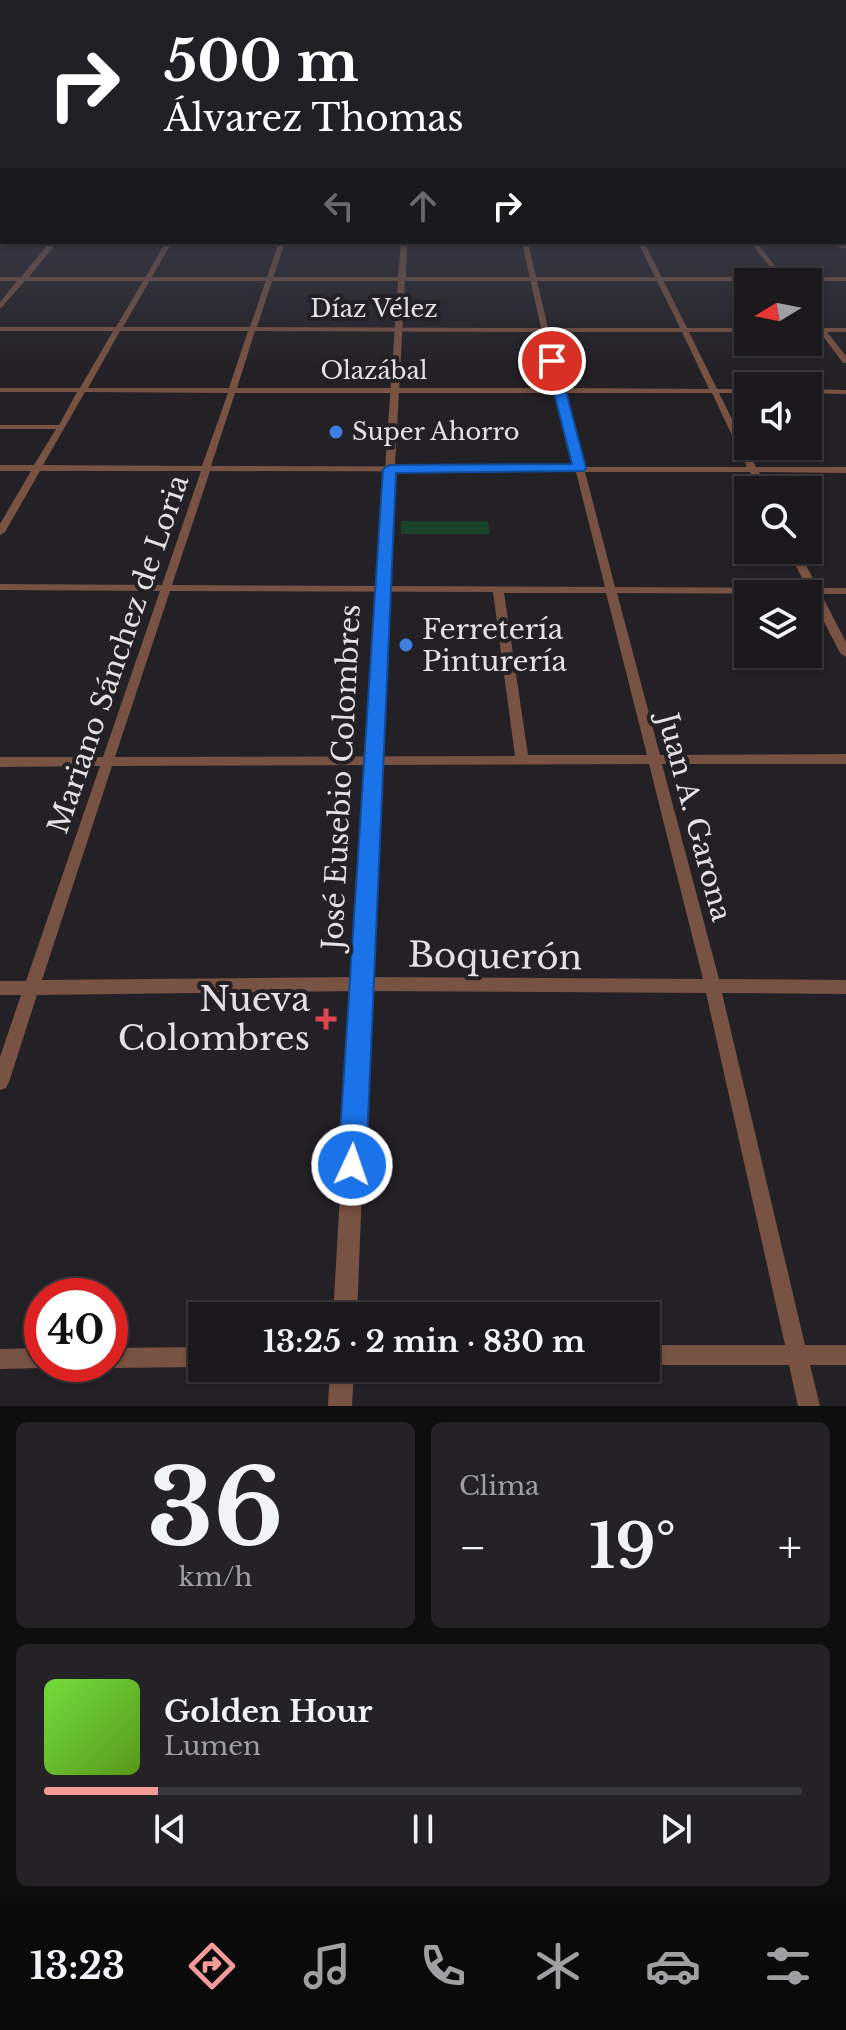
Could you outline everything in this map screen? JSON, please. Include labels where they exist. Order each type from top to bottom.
[{"type":"street","points":[[0,307],[52,244]]},
{"type":"street","points":[[0,532],[168,244]]},
{"type":"street","name":"Mariano Sánchez de Loria","points":[[0,1082],[281,244]]},
{"type":"street","name":"José Eusebio Colombres","points":[[346,1302],[372,760],[404,244]]},
{"type":"street","name":"Juan A. Garona","points":[[525,244],[652,759],[713,988],[809,1406]]},
{"type":"street","points":[[642,244],[756,476]]},
{"type":"street","points":[[755,244],[774,268]]},
{"type":"street","points":[[0,279],[734,280]]},
{"type":"street","points":[[822,280],[846,279]]},
{"type":"street","name":"Díaz Vélez","points":[[0,329],[734,330]]},
{"type":"street","points":[[822,330],[846,330]]},
{"type":"street","points":[[822,331],[846,361]]},
{"type":"street","name":"Olazábal","points":[[0,390],[734,391]]},
{"type":"street","points":[[822,391],[846,392]]},
{"type":"street","points":[[0,427],[61,427]]},
{"type":"street","points":[[0,468],[846,470]]},
{"type":"street","points":[[0,587],[734,591]]},
{"type":"street","points":[[498,589],[522,760]]},
{"type":"street","points":[[822,591],[846,591]]},
{"type":"street","points":[[822,606],[846,653]]},
{"type":"street","points":[[0,762],[846,759]]},
{"type":"street","name":"Boquerón","points":[[0,988],[360,984],[846,987]]},
{"type":"street","points":[[660,1355],[846,1355]]},
{"type":"street","points":[[128,1358],[188,1357]]},
{"type":"street","points":[[0,1359],[24,1358]]},
{"type":"street","points":[[340,1406],[341,1382]]},
{"type":"green space","points":[[401,521],[488,521],[490,534],[401,534]]},
{"type":"place","name":"Super Ahorro","points":[[336,432]]},
{"type":"place","name":"Ferretería Pinturería","points":[[406,645]]},
{"type":"place","name":"Nueva Colombres","points":[[326,1019]]},
{"type":"route","points":[[352,1165],[390,469],[579,468],[552,361]]}]
